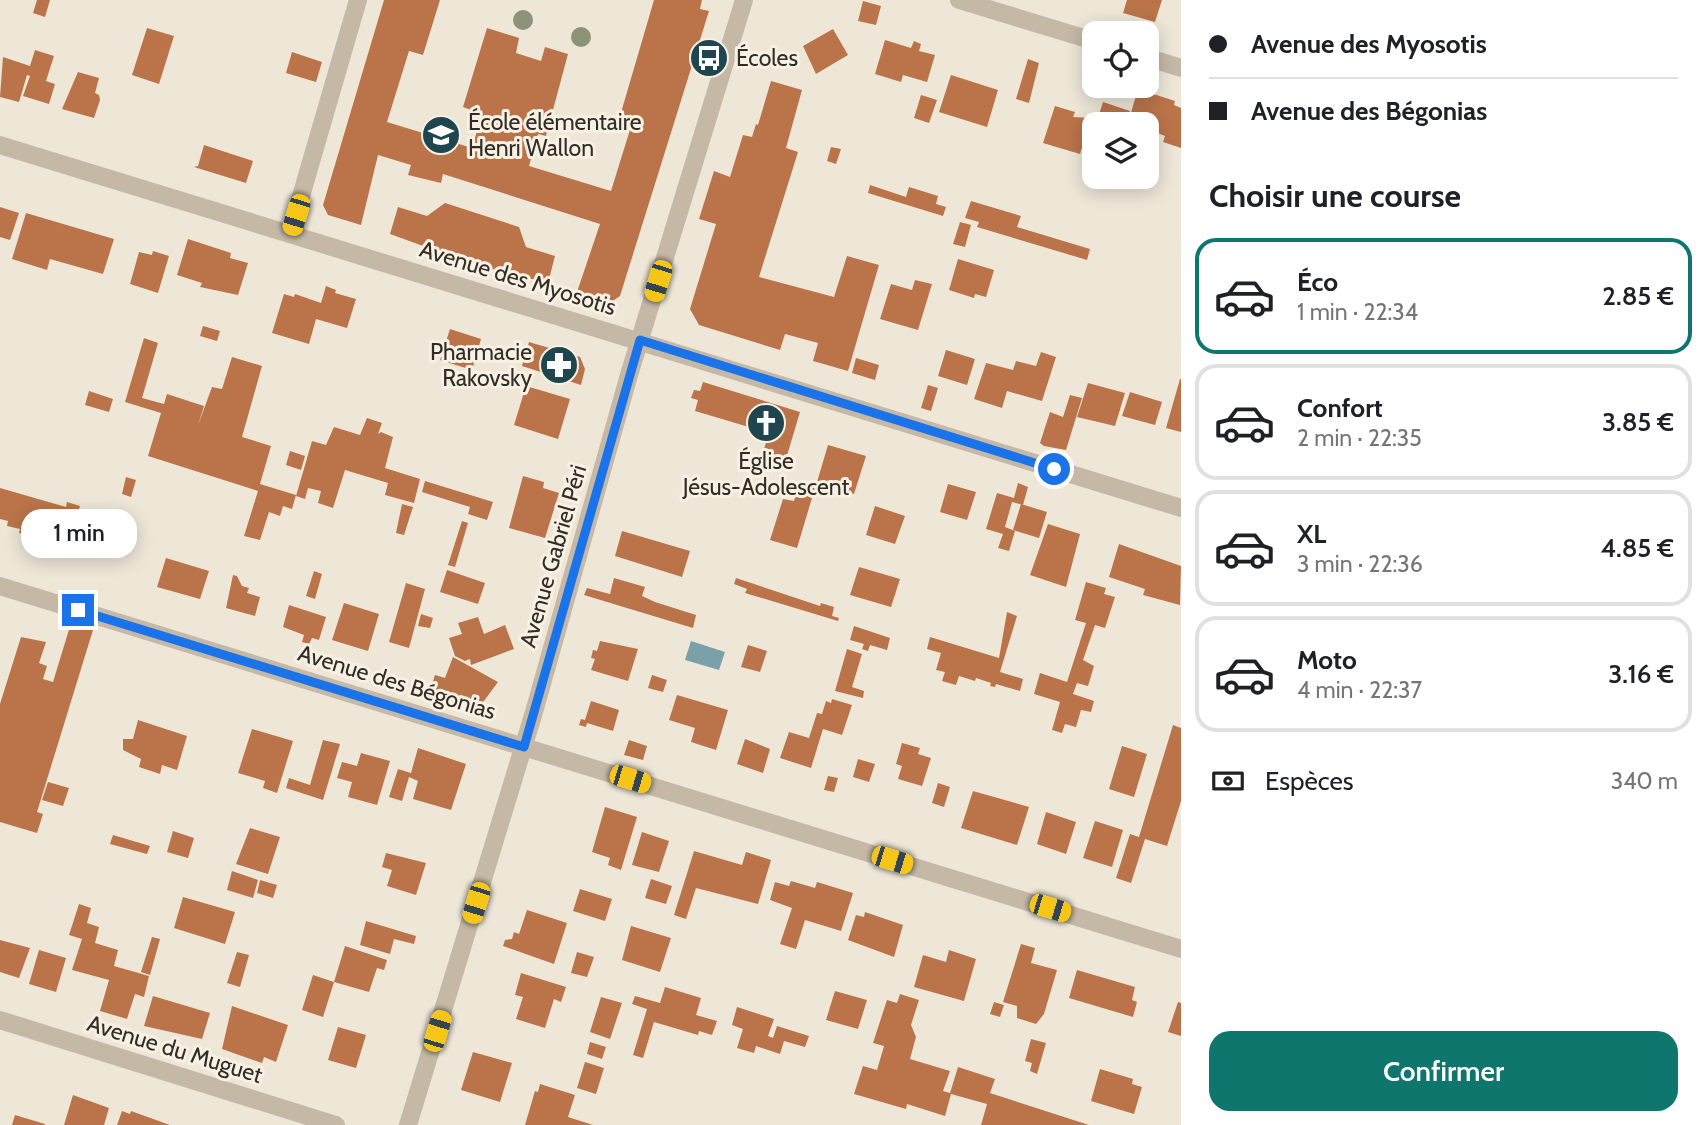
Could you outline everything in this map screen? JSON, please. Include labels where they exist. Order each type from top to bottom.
[{"type":"street","points":[[290,234],[358,0]]},
{"type":"street","name":"Avenue Gabriel Péri","points":[[408,1125],[524,747],[640,340],[744,0]]},
{"type":"street","points":[[959,0],[1082,37]]},
{"type":"street","points":[[1159,61],[1181,68]]},
{"type":"street","name":"Avenue des Myosotis","points":[[0,145],[1181,508]]},
{"type":"street","name":"Avenue des Bégonias","points":[[0,586],[1181,949]]},
{"type":"street","name":"Avenue du Muguet","points":[[0,1020],[335,1125]]},
{"type":"water","points":[[691,641],[725,652],[719,670],[685,660]]},
{"type":"building","points":[[37,0],[50,0],[45,17],[33,13]]},
{"type":"building","points":[[384,0],[440,0],[423,55],[409,51],[387,122],[472,148],[482,114],[463,107],[487,28],[519,38],[516,53],[541,61],[545,47],[568,54],[546,136],[538,134],[529,166],[611,191],[633,120],[620,116],[654,0],[702,0],[700,9],[709,11],[620,296],[611,302],[577,292],[600,224],[443,174],[441,183],[408,175],[411,165],[378,155],[361,225],[328,215],[323,205]]},
{"type":"building","points":[[1127,0],[1162,0],[1155,21],[1123,13]]},
{"type":"building","points":[[863,1],[881,6],[876,25],[858,21]]},
{"type":"building","points":[[147,28],[174,36],[159,84],[132,75]]},
{"type":"building","points":[[833,29],[848,55],[816,74],[803,46]]},
{"type":"building","points":[[885,40],[911,48],[914,41],[921,44],[919,51],[935,55],[927,82],[903,75],[901,82],[875,74]]},
{"type":"building","points":[[35,50],[54,56],[46,81],[55,84],[49,104],[23,96],[30,76],[27,75],[19,102],[0,97],[3,57],[30,66]]},
{"type":"building","points":[[292,52],[322,62],[316,82],[286,73]]},
{"type":"building","points":[[1028,59],[1039,63],[1029,103],[1016,99]]},
{"type":"building","points":[[78,72],[99,78],[95,93],[100,100],[94,118],[62,109]]},
{"type":"building","points":[[951,75],[998,90],[987,127],[939,112]]},
{"type":"building","points":[[771,81],[802,90],[786,148],[798,152],[759,277],[834,297],[847,256],[879,265],[848,371],[813,361],[818,343],[785,334],[780,350],[699,325],[690,309],[716,224],[699,219],[714,171],[730,177],[743,135],[752,137],[756,124],[758,125]]},
{"type":"building","points":[[921,95],[937,100],[929,123],[914,118]]},
{"type":"building","points":[[1159,96],[1175,101],[1174,105],[1181,108],[1181,148],[1163,142],[1165,136],[1159,134],[1159,112],[1131,112],[1135,98],[1159,98]]},
{"type":"building","points":[[1103,102],[1130,111],[1130,112],[1100,112]]},
{"type":"building","points":[[1055,106],[1075,112],[1073,117],[1082,118],[1080,154],[1043,143]]},
{"type":"building","points":[[204,145],[253,161],[246,183],[194,167],[198,166]]},
{"type":"building","points":[[831,147],[841,149],[836,164],[827,161]]},
{"type":"building","points":[[870,185],[906,197],[909,187],[938,196],[936,204],[946,207],[943,216],[868,193]]},
{"type":"building","points":[[971,201],[1021,216],[1017,227],[1090,249],[1087,260],[977,227],[979,222],[965,218]]},
{"type":"building","points":[[445,203],[519,227],[526,247],[555,256],[548,283],[447,258],[448,255],[390,234],[398,207],[427,216]]},
{"type":"building","points":[[0,207],[19,213],[10,240],[0,237]]},
{"type":"building","points":[[26,213],[114,239],[103,274],[50,259],[47,270],[12,259]]},
{"type":"building","points":[[960,222],[971,225],[965,247],[953,244]]},
{"type":"building","points":[[188,239],[231,253],[230,258],[248,263],[238,295],[200,287],[202,283],[177,275]]},
{"type":"building","points":[[153,251],[169,256],[158,293],[130,284],[139,252],[152,255]]},
{"type":"building","points":[[958,259],[994,270],[986,297],[975,294],[974,298],[949,290]]},
{"type":"building","points":[[915,280],[932,284],[918,330],[880,319],[891,284],[912,290]]},
{"type":"building","points":[[326,286],[336,290],[335,293],[356,299],[347,328],[316,319],[309,344],[272,333],[284,294],[294,297],[295,294],[321,303]]},
{"type":"building","points":[[203,326],[220,331],[217,341],[200,336]]},
{"type":"building","points":[[450,329],[481,339],[472,370],[440,360]]},
{"type":"building","points":[[144,338],[158,343],[142,398],[164,404],[167,394],[204,406],[198,425],[212,387],[222,389],[232,357],[262,366],[242,437],[271,446],[260,484],[296,495],[292,509],[283,506],[280,516],[269,512],[260,540],[244,536],[258,491],[148,456],[161,413],[125,402]]},
{"type":"building","points":[[529,342],[580,357],[585,369],[581,385],[522,366]]},
{"type":"building","points":[[946,350],[975,359],[967,385],[938,376]]},
{"type":"building","points":[[1041,352],[1056,357],[1042,401],[1007,391],[1002,408],[974,399],[986,363],[1013,370],[1016,361],[1036,366]]},
{"type":"building","points":[[856,358],[879,365],[875,380],[852,373]]},
{"type":"building","points":[[1181,379],[1181,432],[1166,428]]},
{"type":"building","name":"Église Jésus-Adolescent","points":[[703,382],[800,412],[786,459],[763,452],[769,433],[695,411],[698,400],[691,398],[694,390],[700,391]]},
{"type":"building","points":[[1088,383],[1125,393],[1115,426],[1077,417]]},
{"type":"building","points":[[928,385],[938,388],[931,411],[921,408]]},
{"type":"building","points":[[526,386],[570,399],[558,439],[514,425]]},
{"type":"building","points":[[89,391],[113,399],[109,412],[85,405]]},
{"type":"building","points":[[1130,392],[1162,402],[1155,425],[1122,416]]},
{"type":"building","points":[[1070,395],[1082,398],[1066,450],[1044,446],[1040,443],[1050,412],[1063,417]]},
{"type":"building","points":[[367,418],[382,423],[378,434],[381,432],[393,437],[385,468],[420,479],[414,503],[385,495],[388,483],[345,470],[333,508],[318,503],[321,491],[308,488],[305,499],[296,496],[312,441],[326,445],[334,427],[360,435]]},
{"type":"building","points":[[828,445],[866,456],[854,494],[817,482]]},
{"type":"building","points":[[290,451],[305,456],[301,470],[286,465]]},
{"type":"building","points":[[523,476],[544,482],[543,488],[559,493],[545,538],[509,528]]},
{"type":"building","points":[[126,477],[136,480],[131,497],[122,494]]},
{"type":"building","points":[[425,481],[493,502],[487,520],[468,514],[470,507],[422,492]]},
{"type":"building","points":[[799,483],[815,488],[797,548],[770,540],[783,499],[794,501]]},
{"type":"building","points":[[1018,483],[1028,487],[1023,505],[1012,502],[1005,527],[1015,531],[1009,551],[998,548],[1003,534],[986,529],[997,493],[1014,498]]},
{"type":"building","points":[[948,484],[976,492],[967,520],[940,512]]},
{"type":"building","points":[[0,488],[66,507],[67,502],[80,506],[78,512],[107,521],[106,525],[117,528],[109,552],[86,547],[85,550],[56,541],[57,536],[46,532],[45,537],[19,533],[20,529],[7,526],[8,521],[0,519]]},
{"type":"building","points":[[402,504],[413,507],[404,535],[396,533]]},
{"type":"building","points":[[1021,504],[1047,512],[1039,538],[1013,530]]},
{"type":"building","points":[[875,506],[905,516],[895,544],[866,535]]},
{"type":"building","points":[[462,521],[468,523],[455,567],[448,565]]},
{"type":"building","points":[[1048,524],[1080,534],[1066,587],[1030,575]]},
{"type":"building","points":[[622,531],[690,551],[682,577],[615,556]]},
{"type":"building","points":[[1119,544],[1181,566],[1180,605],[1143,595],[1145,589],[1109,577]]},
{"type":"building","points":[[166,558],[209,571],[200,599],[157,587]]},
{"type":"building","points":[[859,567],[900,579],[891,607],[850,595]]},
{"type":"building","points":[[447,570],[485,583],[478,604],[440,592]]},
{"type":"building","points":[[314,571],[322,574],[315,599],[306,596]]},
{"type":"building","points":[[233,575],[237,576],[242,586],[249,588],[247,593],[260,597],[255,616],[226,608]]},
{"type":"building","points":[[614,578],[645,587],[642,596],[655,602],[696,615],[693,628],[584,595],[587,588],[610,594]]},
{"type":"building","points":[[736,578],[820,606],[821,603],[834,607],[832,616],[839,618],[838,621],[745,593],[747,589],[734,584]]},
{"type":"building","points":[[1086,582],[1106,588],[1104,594],[1115,597],[1105,628],[1095,625],[1083,660],[1094,666],[1088,686],[1077,683],[1073,694],[1094,701],[1091,712],[1081,710],[1076,727],[1065,724],[1062,733],[1052,730],[1060,702],[1034,694],[1040,673],[1067,682],[1086,623],[1075,620]]},
{"type":"building","points":[[406,583],[425,589],[409,648],[389,642]]},
{"type":"building","points":[[344,603],[379,614],[368,651],[332,640]]},
{"type":"building","points":[[289,605],[326,617],[319,640],[312,638],[309,644],[302,642],[304,635],[283,627]]},
{"type":"building","points":[[1007,612],[1017,616],[1000,672],[1023,679],[1020,691],[996,684],[995,687],[990,686],[991,683],[976,678],[975,681],[959,676],[956,685],[942,681],[945,672],[936,670],[941,653],[927,649],[930,637],[999,658]]},
{"type":"building","points":[[421,614],[433,618],[430,628],[418,626]]},
{"type":"building","points":[[478,617],[484,634],[505,625],[514,649],[471,665],[470,659],[465,661],[455,656],[449,638],[462,634],[458,623]]},
{"type":"building","points":[[71,623],[93,630],[37,812],[43,814],[37,833],[0,822],[0,704],[21,637],[46,642],[39,663],[47,666],[43,679],[53,682]]},
{"type":"building","points":[[854,626],[890,638],[887,650],[870,645],[868,651],[862,649],[864,644],[850,640]]},
{"type":"building","points":[[600,641],[638,649],[628,681],[591,670],[595,659],[591,658],[593,650],[597,651]]},
{"type":"building","points":[[748,645],[767,651],[760,672],[741,667]]},
{"type":"building","points":[[847,649],[862,654],[852,687],[864,691],[863,698],[835,691]]},
{"type":"building","points":[[453,657],[498,682],[478,709],[429,694],[435,675],[445,678]]},
{"type":"building","points":[[652,675],[667,680],[663,692],[648,688]]},
{"type":"building","points":[[677,695],[728,710],[716,750],[691,742],[695,728],[669,720]]},
{"type":"building","points":[[832,699],[852,705],[842,735],[823,729],[811,768],[780,758],[789,732],[809,738],[817,713],[822,714],[826,701],[831,703]]},
{"type":"building","points":[[591,701],[619,710],[613,731],[587,723],[586,727],[579,725],[581,719],[585,720]]},
{"type":"building","points":[[138,720],[187,736],[177,770],[162,765],[160,774],[139,767],[141,759],[123,750],[123,739],[133,739]]},
{"type":"building","points":[[1173,725],[1181,728],[1181,801],[1167,846],[1145,839],[1131,883],[1116,878],[1130,834],[1139,837]]},
{"type":"building","points":[[252,729],[293,741],[277,793],[263,788],[265,781],[238,773]]},
{"type":"building","points":[[745,739],[770,749],[763,773],[737,764]]},
{"type":"building","points":[[323,740],[340,744],[323,800],[286,788],[289,778],[310,785]]},
{"type":"building","points":[[629,740],[647,746],[643,760],[624,755]]},
{"type":"building","points":[[902,743],[920,748],[918,754],[931,758],[922,786],[898,779],[902,766],[896,764]]},
{"type":"building","points":[[1122,746],[1147,754],[1134,797],[1109,789]]},
{"type":"building","points":[[418,748],[466,764],[451,810],[413,799],[418,781],[409,777],[402,801],[389,797],[398,769],[411,773]]},
{"type":"building","points":[[361,753],[390,761],[377,805],[348,797],[352,782],[337,778],[342,762],[357,766]]},
{"type":"building","points":[[858,759],[875,764],[869,782],[853,777]]},
{"type":"building","points":[[828,776],[838,778],[834,792],[824,790]]},
{"type":"building","points":[[48,782],[69,788],[63,806],[42,800]]},
{"type":"building","points":[[938,783],[950,787],[944,807],[932,803]]},
{"type":"building","points":[[973,791],[1029,807],[1017,845],[961,828]]},
{"type":"building","points":[[605,807],[637,817],[621,870],[608,865],[610,858],[592,852]]},
{"type":"building","points":[[1046,812],[1076,822],[1066,854],[1037,844]]},
{"type":"building","points":[[1095,821],[1123,830],[1112,867],[1083,858]]},
{"type":"building","points":[[250,828],[280,837],[268,874],[236,864]]},
{"type":"building","points":[[173,831],[194,838],[188,858],[167,852]]},
{"type":"building","points":[[642,832],[669,841],[659,872],[632,865]]},
{"type":"building","points":[[113,835],[150,846],[147,854],[110,844]]},
{"type":"building","points":[[694,851],[742,865],[746,852],[771,860],[758,904],[696,888],[686,919],[674,915]]},
{"type":"building","points":[[386,853],[426,863],[416,895],[387,886],[392,870],[382,867]]},
{"type":"building","points":[[232,871],[258,880],[253,898],[227,890]]},
{"type":"building","points":[[651,879],[672,886],[666,904],[645,898]]},
{"type":"building","points":[[260,880],[277,885],[273,898],[257,893]]},
{"type":"building","points":[[791,881],[815,888],[817,882],[853,893],[841,931],[805,920],[796,949],[780,944],[792,908],[770,900],[775,882],[789,886]]},
{"type":"building","points":[[580,889],[612,899],[605,921],[573,911]]},
{"type":"building","points":[[183,897],[235,912],[225,944],[174,928]]},
{"type":"building","points":[[79,904],[91,908],[87,923],[99,927],[95,943],[118,950],[114,966],[149,976],[144,997],[135,994],[127,1019],[100,1011],[109,980],[72,970],[82,939],[69,935]]},
{"type":"building","points":[[527,910],[567,923],[554,964],[503,946],[505,940],[512,939],[514,932],[519,934]]},
{"type":"building","points":[[865,912],[903,925],[894,957],[848,940],[856,915],[864,917]]},
{"type":"building","points":[[366,921],[416,936],[414,944],[394,939],[390,954],[360,945]]},
{"type":"building","points":[[631,926],[671,938],[660,972],[622,960]]},
{"type":"building","points":[[152,937],[160,939],[150,975],[141,972]]},
{"type":"building","points":[[0,940],[30,948],[19,978],[0,972]]},
{"type":"building","points":[[1021,944],[1035,948],[1031,963],[1057,970],[1044,1014],[1036,1024],[1017,1018],[1017,1006],[1003,1002]]},
{"type":"building","points":[[345,946],[387,960],[384,970],[377,968],[369,992],[334,982]]},
{"type":"building","points":[[39,950],[66,958],[56,992],[29,984]]},
{"type":"building","points":[[949,950],[976,959],[964,1001],[914,987],[923,955],[946,962]]},
{"type":"building","points":[[237,952],[249,955],[240,987],[227,983]]},
{"type":"building","points":[[577,952],[594,957],[587,977],[571,973]]},
{"type":"building","points":[[1077,970],[1135,987],[1132,1000],[1137,1002],[1133,1017],[1069,998]]},
{"type":"building","points":[[521,973],[566,987],[561,1002],[554,999],[545,1028],[516,1019],[523,997],[515,995]]},
{"type":"building","points":[[313,975],[334,982],[323,1017],[302,1010]]},
{"type":"building","points":[[665,987],[701,998],[696,1015],[717,1021],[712,1035],[699,1031],[698,1035],[654,1022],[643,1058],[633,1055],[647,1009],[632,1004],[635,996],[660,1003]]},
{"type":"building","points":[[835,991],[867,1000],[858,1029],[826,1020]]},
{"type":"building","points":[[900,994],[919,1000],[911,1025],[916,1037],[910,1059],[950,1071],[943,1091],[950,1093],[958,1067],[995,1079],[990,1093],[1089,1125],[981,1125],[987,1104],[951,1094],[945,1116],[907,1104],[906,1109],[854,1094],[863,1066],[877,1070],[884,1046],[873,1043],[887,1000],[897,1003]]},
{"type":"building","points":[[153,996],[210,1013],[202,1039],[144,1026]]},
{"type":"building","points":[[601,997],[622,1003],[610,1039],[590,1032]]},
{"type":"building","points":[[994,1002],[1004,1005],[1000,1017],[990,1014]]},
{"type":"building","points":[[1178,1002],[1181,1003],[1181,1036],[1168,1032]]},
{"type":"building","points":[[232,1006],[288,1025],[276,1062],[264,1057],[262,1063],[222,1049]]},
{"type":"building","points":[[737,1007],[774,1019],[768,1036],[773,1038],[777,1026],[809,1036],[805,1047],[784,1041],[780,1054],[756,1046],[754,1053],[737,1048],[743,1029],[732,1025]]},
{"type":"building","points":[[338,1027],[366,1035],[356,1068],[328,1060]]},
{"type":"building","points":[[1031,1039],[1046,1043],[1037,1074],[1030,1071],[1032,1063],[1025,1061]]},
{"type":"building","points":[[590,1042],[606,1047],[602,1059],[587,1054]]},
{"type":"building","points":[[473,1052],[512,1063],[500,1102],[461,1090]]},
{"type":"building","points":[[585,1062],[604,1068],[596,1094],[577,1088]]},
{"type":"building","points":[[1100,1069],[1133,1079],[1132,1084],[1142,1087],[1134,1114],[1091,1101]]},
{"type":"building","points":[[540,1084],[575,1095],[568,1117],[593,1125],[525,1125],[535,1091],[538,1092]]},
{"type":"building","points":[[73,1095],[109,1108],[104,1125],[64,1125]]},
{"type":"building","points":[[122,1111],[130,1114],[131,1111],[170,1125],[117,1125]]},
{"type":"building","points":[[15,1115],[45,1124],[45,1125],[12,1125]]},
{"type":"place","name":"Écoles","points":[[709,58]]},
{"type":"place","name":"École élémentaire Henri Wallon","points":[[441,135]]},
{"type":"place","name":"Pharmacie Rakovsky","points":[[559,365]]},
{"type":"place","name":"Église Jésus-Adolescent","points":[[766,423]]},
{"type":"route","points":[[78,610],[524,747],[640,340],[1054,469]]}]
